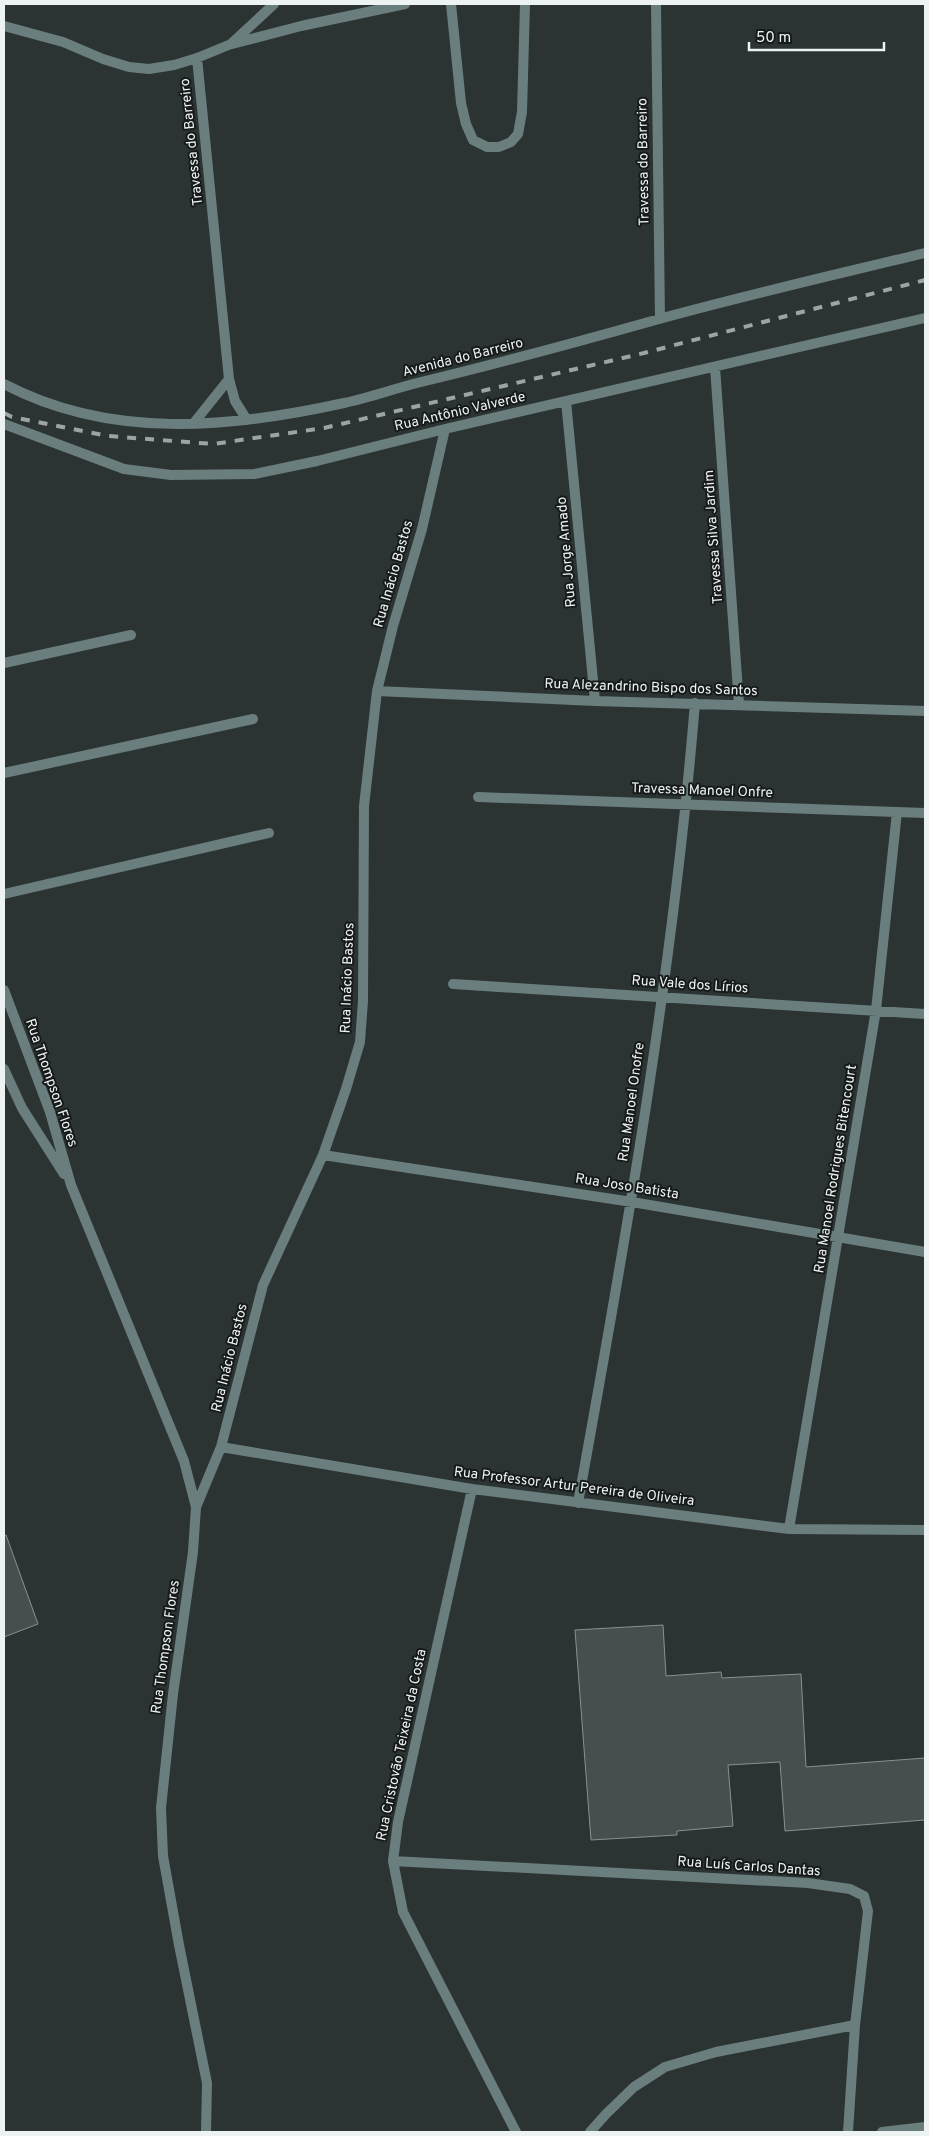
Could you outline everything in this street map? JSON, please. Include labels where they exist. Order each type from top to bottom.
[{"type":"street","points":[[231,44],[274,4]]},
{"type":"street","points":[[197,58],[231,44],[301,26],[405,4]]},
{"type":"street","points":[[452,4],[461,103],[466,124],[472,140],[487,147],[500,147],[511,142],[518,134],[522,112],[525,4]]},
{"type":"street","name":"Travessa do Barreiro","points":[[656,4],[660,319]]},
{"type":"street","name":"Travessa do Barreiro","points":[[4,26],[63,42],[103,60],[129,67],[149,68],[174,65],[197,58],[230,379],[234,401],[247,420]]},
{"type":"street","name":"Avenida do Barreiro","points":[[4,384],[21,393],[97,417],[138,424],[193,424],[247,420],[346,402],[542,352],[660,319],[925,254]]},
{"type":"street","name":"Rua Antônio Valverde","points":[[4,424],[124,469],[171,475],[254,474],[317,461],[445,429],[925,318]]},
{"type":"street","name":"Travessa Silva Jardim","points":[[715,367],[739,705]]},
{"type":"street","points":[[193,424],[230,379]]},
{"type":"street","name":"Rua Jorge Amado","points":[[566,401],[595,701]]},
{"type":"street","name":"Rua Inácio Bastos","points":[[196,1507],[221,1447],[263,1285],[323,1155],[360,1042],[363,1001],[364,806],[377,691],[393,626],[422,530],[445,429]]},
{"type":"street","points":[[4,663],[131,635]]},
{"type":"street","name":"Rua Alezandrino Bispo dos Santos","points":[[377,691],[595,701],[925,711]]},
{"type":"street","name":"Rua Manoel Onofre","points":[[578,1503],[632,1202],[687,805],[695,703]]},
{"type":"street","points":[[4,773],[253,719]]},
{"type":"street","name":"Travessa Manoel Onfre","points":[[478,797],[925,813]]},
{"type":"street","name":"Rua Manoel Rodrigues Bitencourt","points":[[789,1529],[876,1010],[897,812]]},
{"type":"street","points":[[4,894],[269,833]]},
{"type":"street","name":"Rua Vale dos Lírios","points":[[454,984],[925,1014]]},
{"type":"street","name":"Rua Thompson Flores","points":[[4,990],[50,1112],[71,1185],[184,1461],[196,1507],[194,1552],[173,1694],[161,1808],[163,1856],[207,2083],[206,2132]]},
{"type":"street","name":"Rua Thompson Flores","points":[[4,1069],[22,1108],[71,1185]]},
{"type":"street","name":"Rua Joso Batista","points":[[323,1155],[632,1202],[925,1252]]},
{"type":"street","name":"Rua Professor Artur Pereira de Oliveira","points":[[221,1447],[472,1489],[789,1529],[925,1530]]},
{"type":"street","name":"Rua Cristovão Teixeira da Costa","points":[[472,1489],[398,1822],[393,1861],[403,1912],[516,2132]]},
{"type":"street","name":"Rua Luís Carlos Dantas","points":[[393,1861],[808,1883],[850,1889],[864,1896],[868,1911],[855,2025],[848,2132]]},
{"type":"street","points":[[590,2132],[634,2086],[665,2067],[716,2052],[855,2025]]},
{"type":"street","points":[[882,2132],[925,2127]]},
{"type":"building","points":[[6,1535],[38,1624],[4,1637],[4,1536]]},
{"type":"building","points":[[663,1625],[666,1676],[721,1672],[722,1678],[801,1674],[806,1767],[925,1758],[925,1820],[785,1831],[780,1762],[728,1765],[733,1826],[677,1831],[677,1835],[591,1840],[575,1630]]},
{"type":"railway","points":[[4,413],[12,417],[108,436],[213,444],[324,428],[644,353],[925,280]]}]
